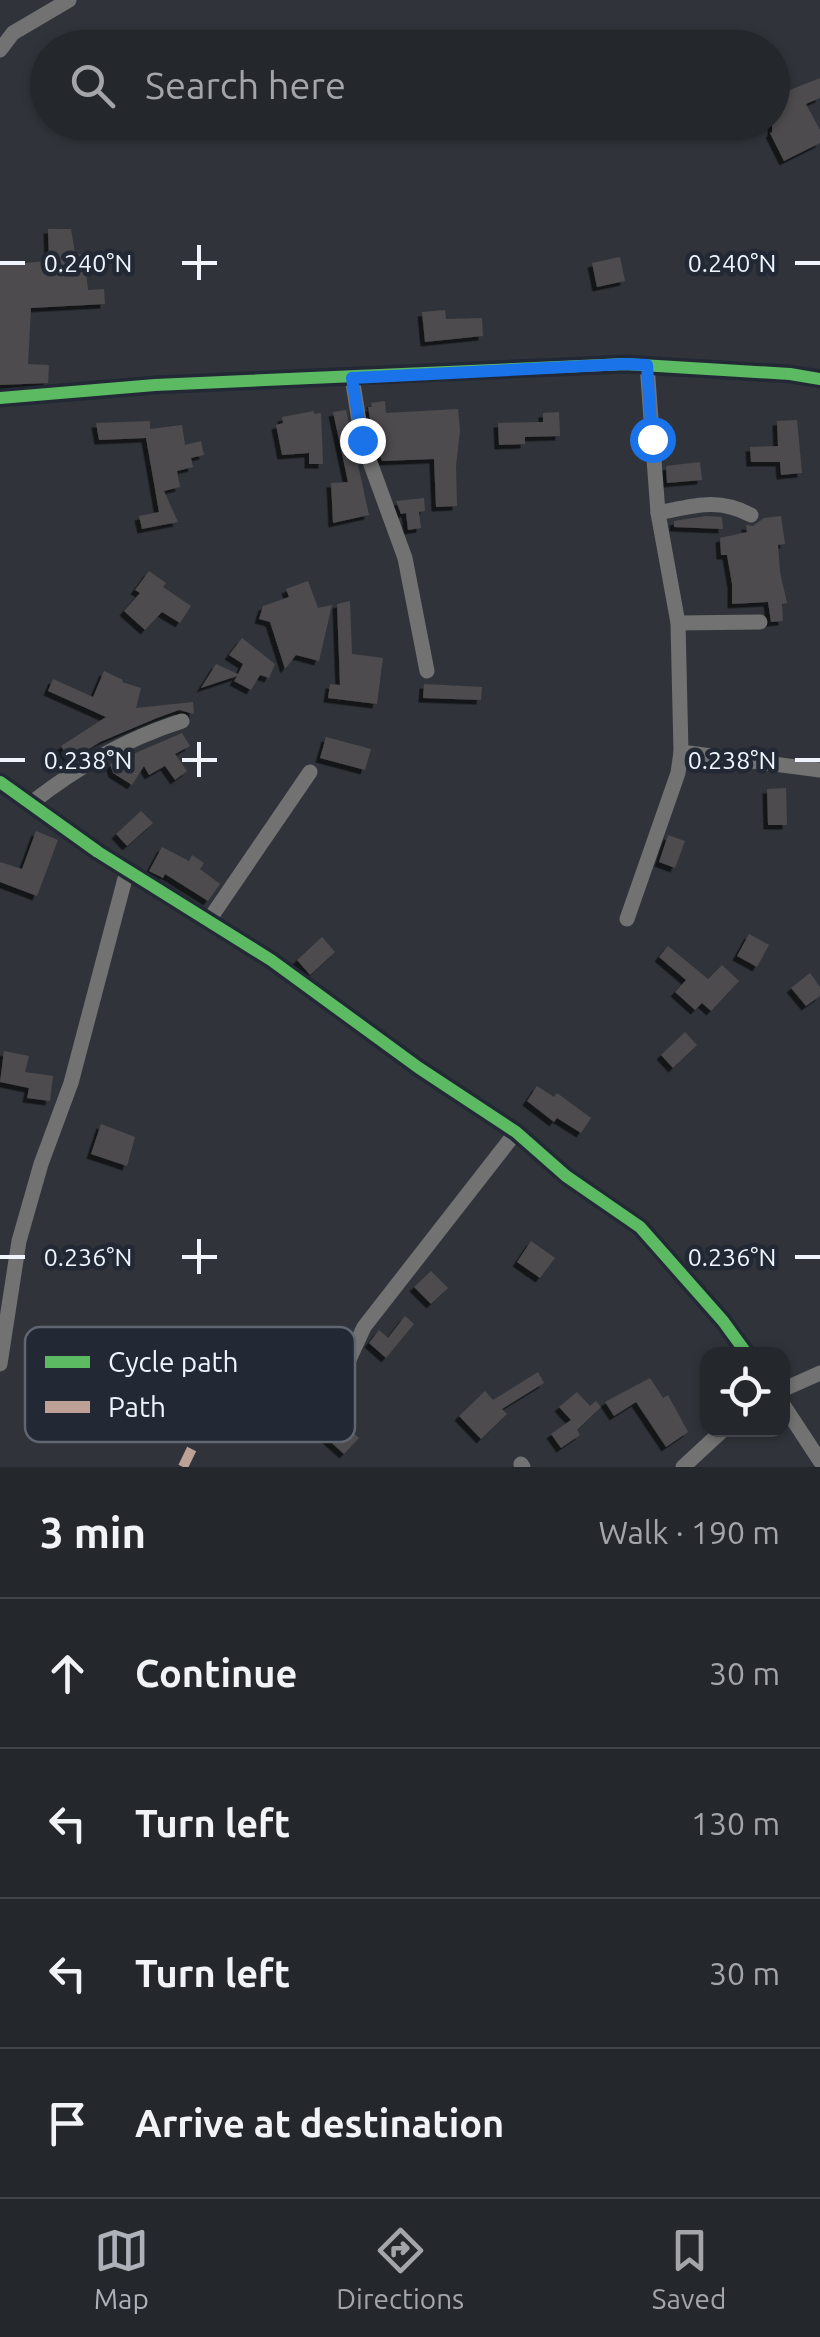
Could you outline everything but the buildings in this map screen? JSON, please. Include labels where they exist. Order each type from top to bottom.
[{"type":"street","points":[[0,50],[13,33],[70,0]]},
{"type":"street","points":[[627,919],[678,773],[680,752],[678,623],[658,513],[647,365]]},
{"type":"street","points":[[0,398],[155,385],[647,365],[820,379]]},
{"type":"street","points":[[352,378],[362,440],[405,558],[426,671]]},
{"type":"street","points":[[658,513],[705,504],[730,504],[751,515]]},
{"type":"street","points":[[678,623],[760,622]]},
{"type":"street","points":[[30,804],[60,780],[140,734],[182,721]]},
{"type":"street","points":[[680,752],[820,770]]},
{"type":"street","points":[[210,920],[310,772]]},
{"type":"street","points":[[0,782],[128,871],[210,920],[516,1132],[566,1176],[640,1227],[742,1347]]},
{"type":"street","points":[[0,1364],[19,1241],[41,1164],[71,1084],[128,871]]},
{"type":"street","points":[[355,1346],[364,1327],[516,1132]]},
{"type":"street","points":[[790,1386],[820,1372]]},
{"type":"street","points":[[790,1416],[820,1461]]},
{"type":"street","points":[[683,1467],[715,1437]]},
{"type":"marked path","points":[[183,1467],[195,1442]]},
{"type":"cycle path","points":[[0,398],[155,385],[625,364],[820,379]]},
{"type":"cycle path","points":[[0,782],[98,852],[271,960],[419,1068],[516,1132],[566,1176],[640,1227],[742,1347]]},
{"type":"route","points":[[362,440],[352,378],[625,364],[647,365],[652,439]]}]
